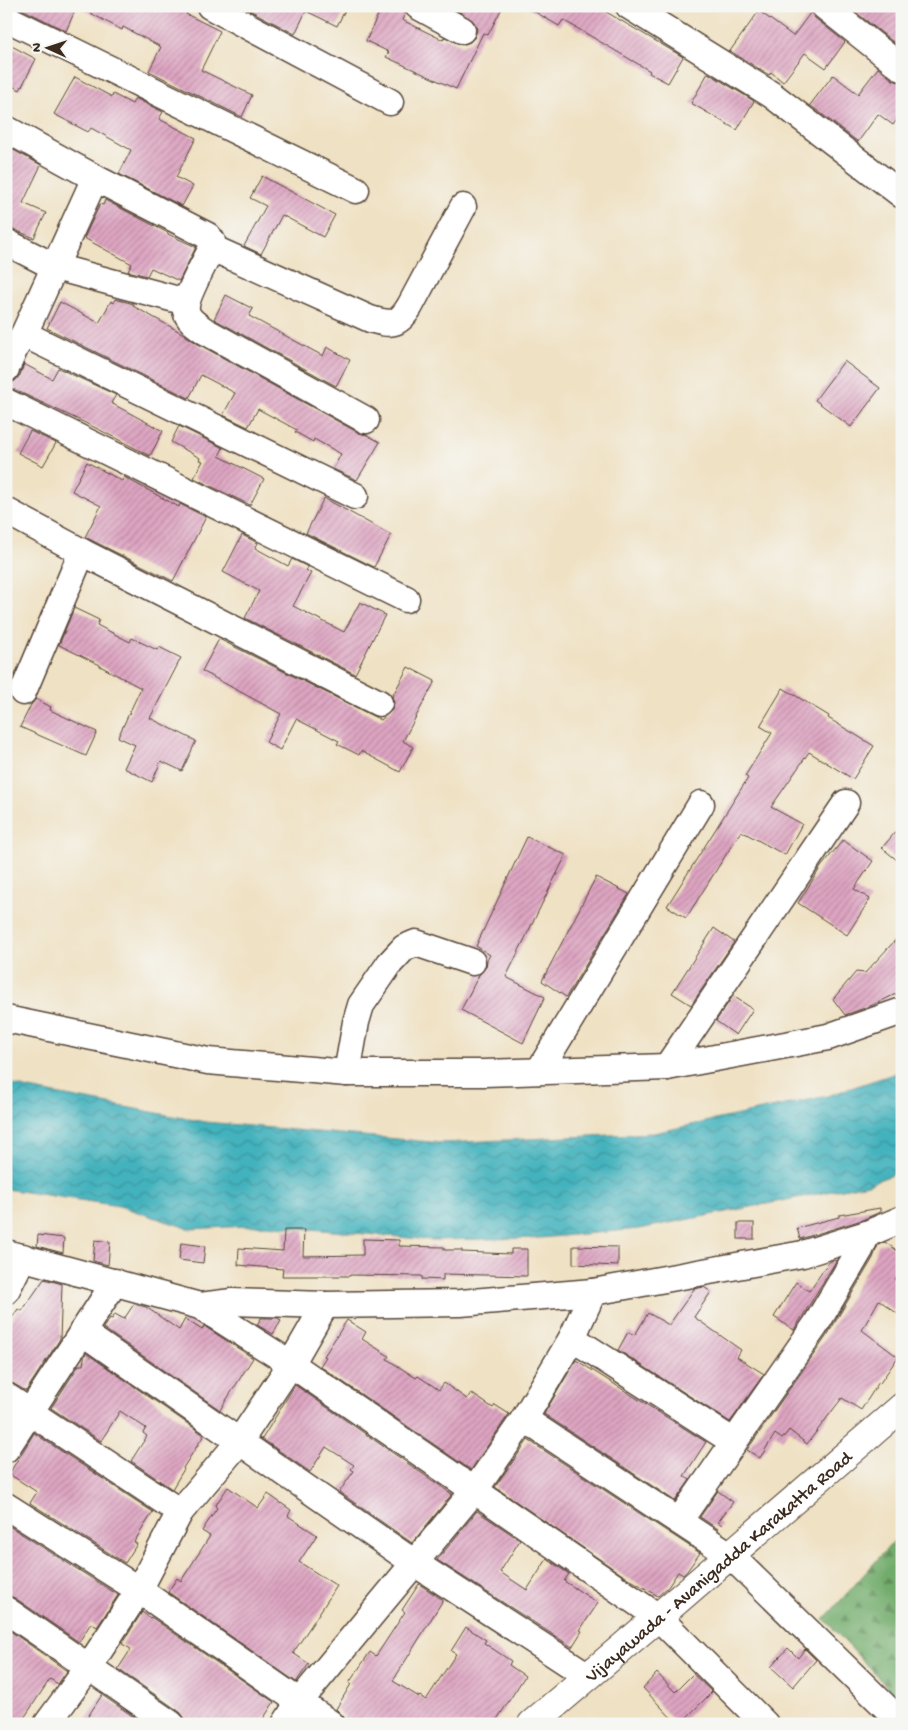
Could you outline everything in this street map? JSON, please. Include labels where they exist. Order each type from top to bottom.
[{"type":"main road","name":"Vijayawada - Avanigadda Karakatta Road","points":[[532,1724],[902,1407]]},
{"type":"street","points":[[210,6],[390,102]]},
{"type":"street","points":[[418,6],[462,30]]},
{"type":"street","points":[[629,6],[772,95],[902,195]]},
{"type":"street","points":[[824,6],[902,68]]},
{"type":"street","points":[[6,18],[356,190]]},
{"type":"street","points":[[6,129],[208,236],[212,242],[212,248],[186,302],[186,312],[192,321],[205,331],[366,420]]},
{"type":"street","points":[[96,178],[55,267],[13,349],[355,496]]},
{"type":"street","points":[[212,248],[370,319],[384,323],[395,323],[404,317],[463,207]]},
{"type":"street","points":[[6,242],[55,267],[186,302]]},
{"type":"street","points":[[6,402],[406,599]]},
{"type":"street","points":[[6,511],[82,552],[379,703]]},
{"type":"street","points":[[23,692],[82,552]]},
{"type":"street","points":[[667,1067],[846,803]]},
{"type":"street","points":[[539,1071],[701,804]]},
{"type":"street","points":[[347,1073],[361,1005],[390,963],[404,948],[416,943],[472,962]]},
{"type":"street","points":[[6,1019],[208,1061],[347,1073],[484,1073],[667,1067],[828,1037],[902,1011]]},
{"type":"street","points":[[200,1306],[232,1302],[325,1305],[460,1303],[593,1292],[803,1254],[867,1234],[902,1220]]},
{"type":"street","points":[[679,1522],[815,1326],[860,1250],[867,1234]]},
{"type":"street","points":[[6,1291],[14,1255],[200,1306],[291,1364],[658,1618],[765,1724]]},
{"type":"street","points":[[6,1449],[115,1282]]},
{"type":"street","points":[[286,1724],[299,1702],[413,1562],[474,1491],[524,1419],[572,1338],[593,1292]]},
{"type":"street","points":[[47,1724],[88,1668],[139,1590],[180,1512],[239,1442],[291,1364],[325,1305]]},
{"type":"street","points":[[82,1332],[413,1562],[588,1676]]},
{"type":"street","points":[[572,1338],[734,1442]]},
{"type":"street","points":[[6,1396],[180,1512]]},
{"type":"street","points":[[524,1419],[730,1555],[902,1723]]},
{"type":"street","points":[[6,1506],[139,1590],[331,1724]]},
{"type":"street","points":[[6,1610],[171,1724]]},
{"type":"green space","points":[[902,1532],[902,1703],[824,1619]]},
{"type":"water","points":[[902,1071],[902,1171],[868,1184],[639,1229],[540,1238],[432,1240],[266,1225],[190,1229],[119,1206],[6,1189],[6,1083],[205,1122],[442,1143],[654,1133],[827,1096]]},
{"type":"building","points":[[16,6],[77,6],[66,31]]},
{"type":"building","points":[[77,6],[176,6],[187,12],[186,14],[220,31],[201,70],[252,95],[242,117],[149,71],[161,47],[123,27],[122,30]]},
{"type":"building","points":[[242,6],[347,6],[337,26],[306,11],[295,34]]},
{"type":"building","points":[[382,6],[394,6],[404,11],[405,14],[402,20],[443,40],[444,37],[462,45],[470,42],[475,37],[477,29],[474,22],[457,10],[459,6],[503,6],[488,35],[483,33],[456,89],[386,57],[389,52],[366,41]]},
{"type":"building","points":[[525,6],[596,6],[683,57],[668,83],[563,20],[559,26]]},
{"type":"building","points":[[848,6],[902,6],[902,49]]},
{"type":"building","points":[[759,11],[793,36],[811,12],[815,18],[845,42],[826,68],[805,53],[783,82],[771,72],[769,75],[730,51]]},
{"type":"building","points":[[6,43],[36,59],[20,90],[6,83]]},
{"type":"building","points":[[878,68],[893,80],[902,83],[902,113],[893,125],[878,114],[858,142],[810,105],[833,75],[858,94]]},
{"type":"building","points":[[708,73],[754,101],[737,130],[691,103]]},
{"type":"building","points":[[75,77],[112,97],[113,94],[132,104],[135,98],[163,112],[159,119],[196,138],[176,177],[193,186],[182,206],[119,174],[131,150],[91,128],[88,132],[54,114]]},
{"type":"building","points":[[6,146],[41,165],[23,203],[46,213],[34,238],[6,227]]},
{"type":"building","points":[[262,176],[335,215],[323,237],[282,215],[261,254],[244,246],[266,206],[250,198]]},
{"type":"building","points":[[105,200],[196,247],[179,281],[151,268],[147,276],[128,271],[132,264],[84,238],[100,204],[103,205]]},
{"type":"building","points":[[226,295],[253,309],[249,316],[323,356],[327,347],[350,360],[336,386],[214,319]]},
{"type":"building","points":[[115,299],[134,304],[133,306],[198,344],[359,433],[380,442],[357,480],[333,469],[341,454],[314,439],[313,442],[295,432],[297,430],[258,409],[248,427],[223,415],[235,393],[201,375],[189,398],[47,328],[60,302],[99,323],[111,301],[114,303]]},
{"type":"building","points":[[844,361],[880,388],[851,427],[815,400]]},
{"type":"building","points":[[24,364],[52,379],[58,368],[116,395],[111,403],[163,431],[150,456],[98,429],[7,387],[9,383],[15,381],[20,375]]},
{"type":"building","points":[[179,426],[223,448],[219,456],[264,479],[250,505],[194,478],[203,461],[171,442]]},
{"type":"building","points":[[30,431],[56,443],[43,466],[18,453]]},
{"type":"building","points":[[87,462],[122,481],[124,477],[179,507],[180,504],[206,517],[173,581],[85,537],[101,506],[72,491]]},
{"type":"building","points":[[324,498],[391,535],[374,567],[306,533]]},
{"type":"building","points":[[242,535],[258,543],[255,548],[288,566],[292,559],[308,567],[306,570],[311,573],[293,606],[344,632],[360,602],[385,615],[355,674],[245,618],[259,591],[223,572]]},
{"type":"building","points":[[74,608],[99,620],[97,625],[130,642],[132,638],[157,650],[159,647],[181,658],[150,718],[196,741],[182,771],[161,761],[152,782],[124,768],[135,745],[118,737],[141,688],[59,645]]},
{"type":"building","points":[[219,639],[381,720],[392,710],[394,703],[392,697],[408,667],[435,681],[403,741],[413,747],[400,772],[361,751],[359,755],[337,744],[339,741],[296,719],[280,750],[266,742],[281,714],[202,671]]},
{"type":"building","points":[[783,688],[874,746],[853,779],[809,752],[771,807],[802,824],[785,855],[741,831],[686,918],[667,906],[748,778],[745,776],[772,733],[760,726]]},
{"type":"building","points":[[36,699],[51,707],[50,710],[97,732],[86,756],[20,727]]},
{"type":"building","points":[[902,824],[902,864],[882,848]]},
{"type":"building","points":[[527,837],[566,855],[506,977],[545,997],[523,1043],[461,1010],[479,975],[486,967],[490,955],[476,946]]},
{"type":"building","points":[[843,840],[873,861],[854,889],[870,899],[847,935],[798,903],[821,867]]},
{"type":"building","points":[[596,877],[629,894],[566,997],[542,981]]},
{"type":"building","points":[[714,928],[734,942],[691,1005],[672,993]]},
{"type":"building","points":[[902,933],[902,991],[873,1005],[845,1015],[833,999],[856,972],[865,973]]},
{"type":"building","points":[[733,996],[753,1009],[736,1035],[716,1021]]},
{"type":"building","points":[[880,1208],[880,1212],[862,1220],[800,1239],[797,1228],[839,1217],[839,1215]]},
{"type":"building","points":[[738,1223],[754,1223],[754,1239],[738,1239]]},
{"type":"building","points":[[284,1230],[304,1230],[303,1256],[363,1255],[363,1239],[399,1240],[399,1246],[444,1247],[444,1250],[462,1250],[462,1252],[511,1254],[511,1249],[527,1249],[527,1276],[443,1274],[443,1280],[422,1279],[422,1276],[282,1276],[283,1269],[238,1265],[239,1248],[283,1251]]},
{"type":"building","points":[[38,1235],[64,1238],[63,1253],[37,1246]]},
{"type":"building","points":[[95,1240],[110,1242],[108,1265],[93,1261]]},
{"type":"building","points":[[885,1242],[902,1254],[902,1269],[895,1279],[902,1284],[902,1317],[879,1300],[862,1330],[898,1357],[861,1410],[842,1398],[807,1444],[789,1430],[782,1439],[775,1434],[760,1458],[747,1450],[828,1334],[873,1258],[878,1245]]},
{"type":"building","points":[[181,1243],[205,1246],[203,1263],[179,1260]]},
{"type":"building","points":[[573,1246],[618,1247],[618,1266],[573,1264]]},
{"type":"building","points":[[836,1261],[794,1330],[774,1317],[796,1282],[809,1291],[829,1262]]},
{"type":"building","points":[[44,1279],[62,1284],[60,1339],[26,1391],[6,1381],[6,1327],[18,1309],[22,1311]]},
{"type":"building","points":[[704,1287],[711,1292],[694,1317],[741,1350],[737,1357],[764,1374],[730,1422],[618,1350],[628,1332],[635,1335],[648,1313],[669,1325],[694,1289]]},
{"type":"building","points":[[134,1304],[146,1307],[179,1330],[185,1319],[202,1330],[204,1326],[253,1358],[220,1410],[103,1328],[115,1314],[124,1319]]},
{"type":"building","points":[[261,1318],[278,1318],[281,1321],[273,1334],[257,1325]]},
{"type":"building","points":[[347,1320],[366,1332],[362,1339],[389,1356],[387,1359],[416,1378],[418,1376],[439,1390],[444,1383],[467,1399],[471,1393],[493,1408],[495,1405],[509,1414],[471,1470],[320,1366],[326,1357],[324,1356]]},
{"type":"building","points":[[86,1353],[204,1435],[172,1489],[131,1461],[147,1436],[143,1433],[146,1428],[120,1411],[101,1441],[51,1408],[79,1365],[83,1365]]},
{"type":"building","points":[[576,1360],[706,1442],[684,1476],[690,1480],[675,1501],[544,1414]]},
{"type":"building","points":[[295,1385],[452,1494],[412,1543],[339,1492],[354,1471],[351,1469],[354,1465],[326,1447],[310,1472],[262,1439]]},
{"type":"building","points":[[34,1433],[153,1512],[134,1542],[137,1544],[125,1563],[30,1503],[37,1492],[9,1474]]},
{"type":"building","points":[[528,1440],[700,1553],[687,1571],[683,1575],[678,1572],[668,1587],[658,1596],[621,1574],[495,1487]]},
{"type":"building","points":[[228,1487],[258,1508],[268,1494],[291,1510],[288,1516],[317,1535],[299,1562],[337,1586],[293,1653],[309,1664],[296,1682],[168,1592],[177,1578],[181,1581],[210,1536],[202,1531],[217,1508],[215,1506]]},
{"type":"building","points":[[718,1491],[733,1502],[718,1522],[722,1525],[718,1529],[700,1517]]},
{"type":"building","points":[[477,1511],[520,1540],[500,1572],[527,1590],[547,1559],[569,1574],[564,1581],[598,1603],[580,1630],[582,1631],[572,1647],[437,1560]]},
{"type":"building","points":[[6,1524],[118,1595],[97,1627],[91,1623],[79,1642],[15,1598],[6,1595]]},
{"type":"building","points":[[419,1584],[443,1600],[393,1681],[426,1700],[456,1654],[451,1651],[466,1627],[486,1640],[484,1643],[511,1661],[509,1665],[525,1676],[494,1724],[346,1724],[344,1717],[336,1709],[351,1684],[349,1683],[370,1652],[376,1656],[405,1612],[402,1610]]},
{"type":"building","points":[[142,1612],[274,1702],[260,1724],[186,1724],[180,1712],[118,1669],[131,1649],[122,1644]]},
{"type":"building","points":[[6,1628],[67,1671],[58,1684],[50,1679],[20,1724],[6,1724]]},
{"type":"building","points":[[788,1648],[798,1658],[805,1649],[816,1660],[793,1687],[771,1667]]},
{"type":"building","points":[[657,1673],[675,1692],[693,1674],[712,1692],[680,1724],[677,1724],[643,1688]]},
{"type":"building","points":[[102,1695],[144,1724],[83,1724]]}]
